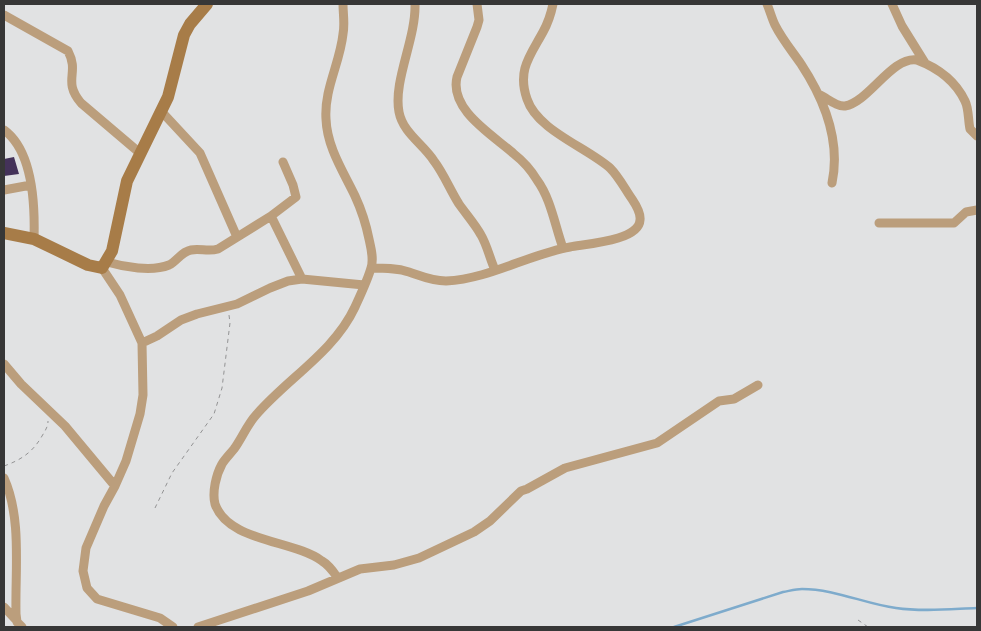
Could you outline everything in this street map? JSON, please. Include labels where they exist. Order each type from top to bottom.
[{"type":"main road","points":[[4,232],[34,239],[88,265],[105,265],[112,251],[127,181],[168,98],[186,30],[207,4]]},
{"type":"street","points":[[337,578],[329,566],[312,555],[250,535],[239,529],[221,514],[215,504],[214,491],[215,481],[222,463],[237,445],[244,430],[256,414],[334,340],[345,326],[372,268],[372,250],[362,212],[339,165],[329,137],[326,119],[326,100],[344,33],[343,4]]},
{"type":"street","points":[[415,4],[411,41],[398,98],[398,111],[401,121],[406,130],[434,159],[458,202],[480,233],[495,270]]},
{"type":"street","points":[[477,4],[479,20],[455,85],[458,94],[473,120],[525,164],[537,179],[547,200],[563,248]]},
{"type":"street","points":[[372,268],[409,272],[443,281],[477,276],[563,248],[615,239],[634,230],[640,222],[635,203],[611,169],[559,135],[532,109],[527,99],[524,84],[524,68],[549,21],[553,4]]},
{"type":"street","points":[[767,4],[775,24],[820,95],[828,116],[833,139],[834,173],[832,183]]},
{"type":"street","points":[[892,4],[902,26],[926,63]]},
{"type":"street","points":[[4,15],[68,51],[73,61],[70,83],[74,95],[141,154]]},
{"type":"street","points":[[820,95],[839,106],[845,106],[862,96],[900,64],[913,59],[926,63],[953,82],[966,102],[970,129],[977,136]]},
{"type":"street","points":[[161,111],[200,153],[237,237]]},
{"type":"street","points":[[4,130],[21,150],[31,185],[34,209],[34,239]]},
{"type":"street","points":[[105,265],[157,268],[169,265],[181,254],[191,250],[209,252],[218,249],[296,198],[293,185],[283,162]]},
{"type":"street","points":[[4,190],[31,185]]},
{"type":"street","points":[[879,223],[954,223],[966,212],[977,210]]},
{"type":"street","points":[[271,216],[302,279]]},
{"type":"street","points":[[105,265],[142,343],[143,395],[140,414],[126,461],[86,548],[83,571],[87,588],[97,599],[160,618],[173,627]]},
{"type":"street","points":[[142,343],[189,317],[247,300],[270,288],[302,279],[364,285]]},
{"type":"street","points":[[4,364],[21,384],[65,426],[115,486]]},
{"type":"street","points":[[198,627],[308,591],[360,569],[394,565],[419,558],[474,532],[490,521],[521,490],[527,489],[565,468],[657,443],[705,409],[720,401],[734,398],[758,385]]},
{"type":"street","points":[[4,478],[14,509],[20,624]]},
{"type":"street","points":[[4,607],[20,624]]},
{"type":"path","points":[[155,508],[172,473],[214,414],[222,388],[230,323],[227,306]]},
{"type":"path","points":[[4,466],[24,457],[37,444],[48,425],[47,410]]},
{"type":"path","points":[[858,620],[868,627]]},
{"type":"building","points":[[14,157],[19,174],[4,176],[4,159]]},
{"type":"waterway","points":[[674,627],[783,592],[800,589],[826,591],[884,606],[906,609],[977,608]]}]
